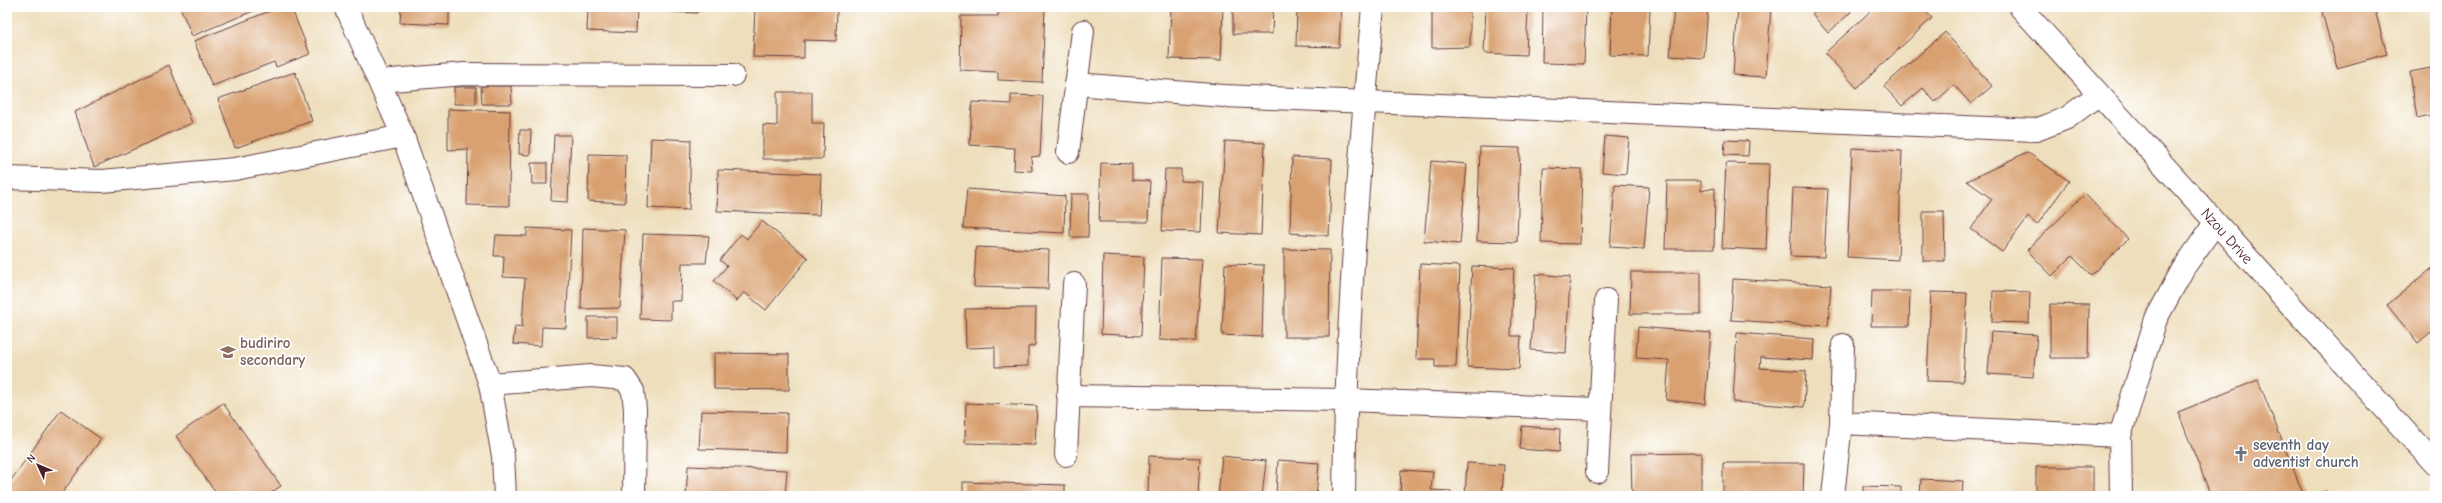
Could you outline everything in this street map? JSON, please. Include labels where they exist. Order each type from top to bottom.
[{"type":"street","points":[[346,7],[403,136],[490,384],[503,456],[505,496]]},
{"type":"street","points":[[1344,496],[1345,400],[1364,103],[1373,7]]},
{"type":"street","name":"Nzou Drive","points":[[2020,7],[2435,464]]},
{"type":"street","points":[[1068,152],[1083,31]]},
{"type":"street","points":[[380,81],[464,74],[733,75]]},
{"type":"street","points":[[1076,84],[1224,96],[1364,103],[2036,130],[2067,118],[2099,94]]},
{"type":"street","points":[[7,178],[102,181],[235,169],[403,136]]},
{"type":"street","points":[[2121,496],[2120,436],[2156,319],[2183,269],[2216,223]]},
{"type":"street","points":[[1066,455],[1074,284]]},
{"type":"street","points":[[1596,472],[1606,300]]},
{"type":"street","points":[[1833,496],[1840,423],[1843,345]]},
{"type":"street","points":[[490,384],[591,376],[625,379],[633,391],[635,409],[634,496]]},
{"type":"street","points":[[1068,396],[1345,400],[1599,409]]},
{"type":"street","points":[[1840,423],[2120,436]]},
{"type":"building","points":[[180,7],[263,7],[192,36]]},
{"type":"building","points":[[280,7],[291,7],[310,54],[276,67],[274,62],[212,86],[194,41]]},
{"type":"building","points":[[401,7],[449,7],[449,25],[400,23]]},
{"type":"building","points":[[588,7],[637,7],[636,33],[587,31]]},
{"type":"building","points":[[653,7],[698,7],[697,13],[653,11]]},
{"type":"building","points":[[755,7],[837,7],[836,41],[804,40],[804,58],[753,57]]},
{"type":"building","points":[[998,7],[1045,7],[1042,82],[998,80],[998,72],[960,70],[961,16],[998,16]]},
{"type":"building","points":[[1108,7],[1126,7],[1125,10]]},
{"type":"building","points":[[1171,7],[1223,7],[1221,60],[1169,59]]},
{"type":"building","points":[[1233,7],[1273,7],[1272,34],[1233,34]]},
{"type":"building","points":[[1297,7],[1341,7],[1339,47],[1296,46]]},
{"type":"building","points":[[1432,7],[1470,7],[1470,47],[1432,48]]},
{"type":"building","points":[[1486,7],[1528,7],[1526,55],[1484,53]]},
{"type":"building","points":[[1543,7],[1586,7],[1584,64],[1542,63]]},
{"type":"building","points":[[1612,7],[1650,7],[1648,56],[1610,55]]},
{"type":"building","points":[[1674,7],[1708,7],[1704,58],[1670,56]]},
{"type":"building","points":[[1738,7],[1771,7],[1766,77],[1733,75]]},
{"type":"building","points":[[1820,7],[1847,7],[1851,12],[1828,33],[1812,14]]},
{"type":"building","points":[[1875,7],[1922,7],[1932,18],[1857,88],[1825,53]]},
{"type":"building","points":[[2338,7],[2374,7],[2387,54],[2337,68],[2322,12]]},
{"type":"building","points":[[1945,32],[1992,86],[1971,104],[1954,85],[1935,102],[1923,88],[1902,106],[1884,86]]},
{"type":"building","points":[[169,65],[192,123],[94,167],[75,112]]},
{"type":"building","points":[[2431,68],[2435,92],[2435,114],[2417,118],[2410,72]]},
{"type":"building","points":[[295,72],[312,121],[235,148],[218,99]]},
{"type":"building","points":[[481,86],[511,86],[512,104],[482,104]]},
{"type":"building","points":[[454,87],[476,87],[476,104],[454,104]]},
{"type":"building","points":[[777,92],[812,92],[812,123],[824,123],[823,159],[763,159],[763,125],[777,126]]},
{"type":"building","points":[[1011,95],[1043,96],[1040,156],[1031,157],[1032,171],[1014,170],[1015,148],[970,145],[972,102],[1011,104]]},
{"type":"building","points":[[448,109],[510,111],[509,206],[467,205],[468,149],[448,150]]},
{"type":"building","points":[[520,130],[531,130],[530,155],[519,154]]},
{"type":"building","points":[[554,135],[571,135],[568,202],[551,201]]},
{"type":"building","points":[[1605,136],[1629,138],[1626,174],[1602,172]]},
{"type":"building","points":[[651,138],[691,140],[689,210],[648,208]]},
{"type":"building","points":[[1725,140],[1749,141],[1748,156],[1724,155]]},
{"type":"building","points":[[1225,141],[1265,143],[1261,235],[1219,233]]},
{"type":"building","points":[[1480,147],[1520,148],[1517,242],[1477,241]]},
{"type":"building","points":[[1852,148],[1902,151],[1898,260],[1847,257]]},
{"type":"building","points":[[2027,152],[2069,181],[2037,225],[2028,217],[2002,252],[1971,229],[1992,199],[1967,181]]},
{"type":"building","points":[[589,154],[626,155],[625,203],[588,201]]},
{"type":"building","points":[[1292,157],[1332,159],[1329,236],[1290,233]]},
{"type":"building","points":[[1431,161],[1467,164],[1460,244],[1424,241]]},
{"type":"building","points":[[531,163],[547,163],[547,184],[532,184]]},
{"type":"building","points":[[1101,163],[1132,164],[1132,180],[1150,181],[1148,222],[1099,222]]},
{"type":"building","points":[[1726,163],[1769,164],[1766,250],[1722,248]]},
{"type":"building","points":[[1543,168],[1582,169],[1580,244],[1541,243]]},
{"type":"building","points":[[1165,169],[1181,169],[1181,181],[1203,182],[1201,232],[1162,231]]},
{"type":"building","points":[[718,170],[821,174],[819,215],[717,211]]},
{"type":"building","points":[[1667,181],[1701,181],[1701,191],[1715,188],[1714,249],[1665,249]]},
{"type":"building","points":[[1615,185],[1649,187],[1644,249],[1610,247]]},
{"type":"building","points":[[1793,188],[1828,189],[1824,257],[1790,256]]},
{"type":"building","points":[[967,189],[1065,196],[1064,233],[963,228]]},
{"type":"building","points":[[1071,194],[1089,194],[1088,237],[1070,237]]},
{"type":"building","points":[[2085,194],[2128,239],[2091,275],[2072,256],[2052,276],[2027,250]]},
{"type":"building","points":[[1923,211],[1944,211],[1945,261],[1923,261]]},
{"type":"building","points":[[762,221],[808,258],[766,310],[744,292],[737,301],[714,281],[727,266],[720,260],[741,234],[747,239]]},
{"type":"building","points":[[527,228],[571,230],[566,328],[542,327],[541,346],[513,344],[515,326],[522,327],[525,278],[503,277],[504,256],[494,256],[496,235],[527,236]]},
{"type":"building","points":[[583,228],[625,230],[620,308],[581,309]]},
{"type":"building","points":[[643,234],[709,236],[706,263],[682,263],[681,301],[671,301],[671,320],[640,319]]},
{"type":"building","points":[[976,247],[1049,250],[1048,289],[974,287]]},
{"type":"building","points":[[1284,249],[1330,250],[1329,337],[1284,337]]},
{"type":"building","points":[[1103,255],[1144,257],[1141,336],[1101,334]]},
{"type":"building","points":[[1162,258],[1202,259],[1196,341],[1159,340]]},
{"type":"building","points":[[1225,264],[1264,265],[1262,337],[1222,335]]},
{"type":"building","points":[[1420,264],[1460,266],[1456,367],[1435,367],[1435,359],[1416,359]]},
{"type":"building","points":[[1472,266],[1514,268],[1511,336],[1521,336],[1519,369],[1467,367]]},
{"type":"building","points":[[2435,266],[2435,337],[2431,332],[2418,343],[2387,305]]},
{"type":"building","points":[[1631,272],[1701,272],[1701,314],[1630,314]]},
{"type":"building","points":[[1536,274],[1570,277],[1566,353],[1531,350]]},
{"type":"building","points":[[1733,279],[1831,285],[1828,326],[1731,320]]},
{"type":"building","points":[[1872,291],[1910,291],[1909,326],[1871,326]]},
{"type":"building","points":[[1993,291],[2030,292],[2029,323],[1992,322]]},
{"type":"building","points":[[1931,292],[1967,293],[1963,382],[1927,381]]},
{"type":"building","points":[[2050,304],[2089,305],[2088,358],[2050,358]]},
{"type":"building","points":[[1036,308],[1035,345],[1028,347],[1028,366],[995,367],[995,347],[966,348],[965,309]]},
{"type":"building","points":[[588,317],[617,317],[617,337],[588,338]]},
{"type":"building","points":[[1638,327],[1711,333],[1705,404],[1666,400],[1669,360],[1636,358]]},
{"type":"building","points":[[1991,332],[2037,335],[2033,377],[1988,374]]},
{"type":"building","points":[[1737,333],[1814,339],[1813,360],[1761,357],[1760,368],[1806,371],[1804,407],[1733,402]]},
{"type":"building","points":[[714,353],[789,354],[789,390],[714,389]]},
{"type":"building","name":"seventh day adventist church","points":[[2258,380],[2304,496],[2211,496],[2178,412]]},
{"type":"building","points":[[223,403],[281,486],[266,496],[218,496],[176,436]]},
{"type":"building","points":[[966,403],[1037,406],[1035,445],[965,443]]},
{"type":"building","points":[[61,410],[101,439],[60,496],[7,496],[7,486]]},
{"type":"building","points":[[701,411],[787,413],[786,452],[699,449]]},
{"type":"building","points":[[1522,426],[1560,429],[1559,452],[1520,449]]},
{"type":"building","points":[[1701,453],[1701,496],[1632,496],[1631,454]]},
{"type":"building","points":[[1149,456],[1200,458],[1198,496],[1148,496]]},
{"type":"building","points":[[1222,456],[1266,461],[1262,496],[1218,496]]},
{"type":"building","points":[[1278,460],[1319,463],[1316,496],[1276,496]]},
{"type":"building","points":[[1467,463],[1504,465],[1502,496],[1465,496]]},
{"type":"building","points":[[1723,463],[1804,463],[1803,496],[1723,496]]},
{"type":"building","points":[[688,466],[787,470],[785,496],[686,496]]},
{"type":"building","points":[[2036,467],[2093,467],[2093,496],[2036,496]]},
{"type":"building","points":[[1401,470],[1433,472],[1431,490],[1451,491],[1451,496],[1400,496]]},
{"type":"building","points":[[1921,479],[1963,481],[1962,496],[1920,496]]},
{"type":"building","points":[[963,482],[1065,485],[1065,496],[963,496]]},
{"type":"building","points":[[1863,486],[1901,487],[1901,496],[1863,496]]},
{"type":"building","name":"seventh day adventist church","points":[[2326,491],[2328,496],[2312,496]]},
{"type":"place","name":"budiriro secondary","points":[[228,352]]},
{"type":"place","name":"seventh day adventist church","points":[[2241,454]]}]
